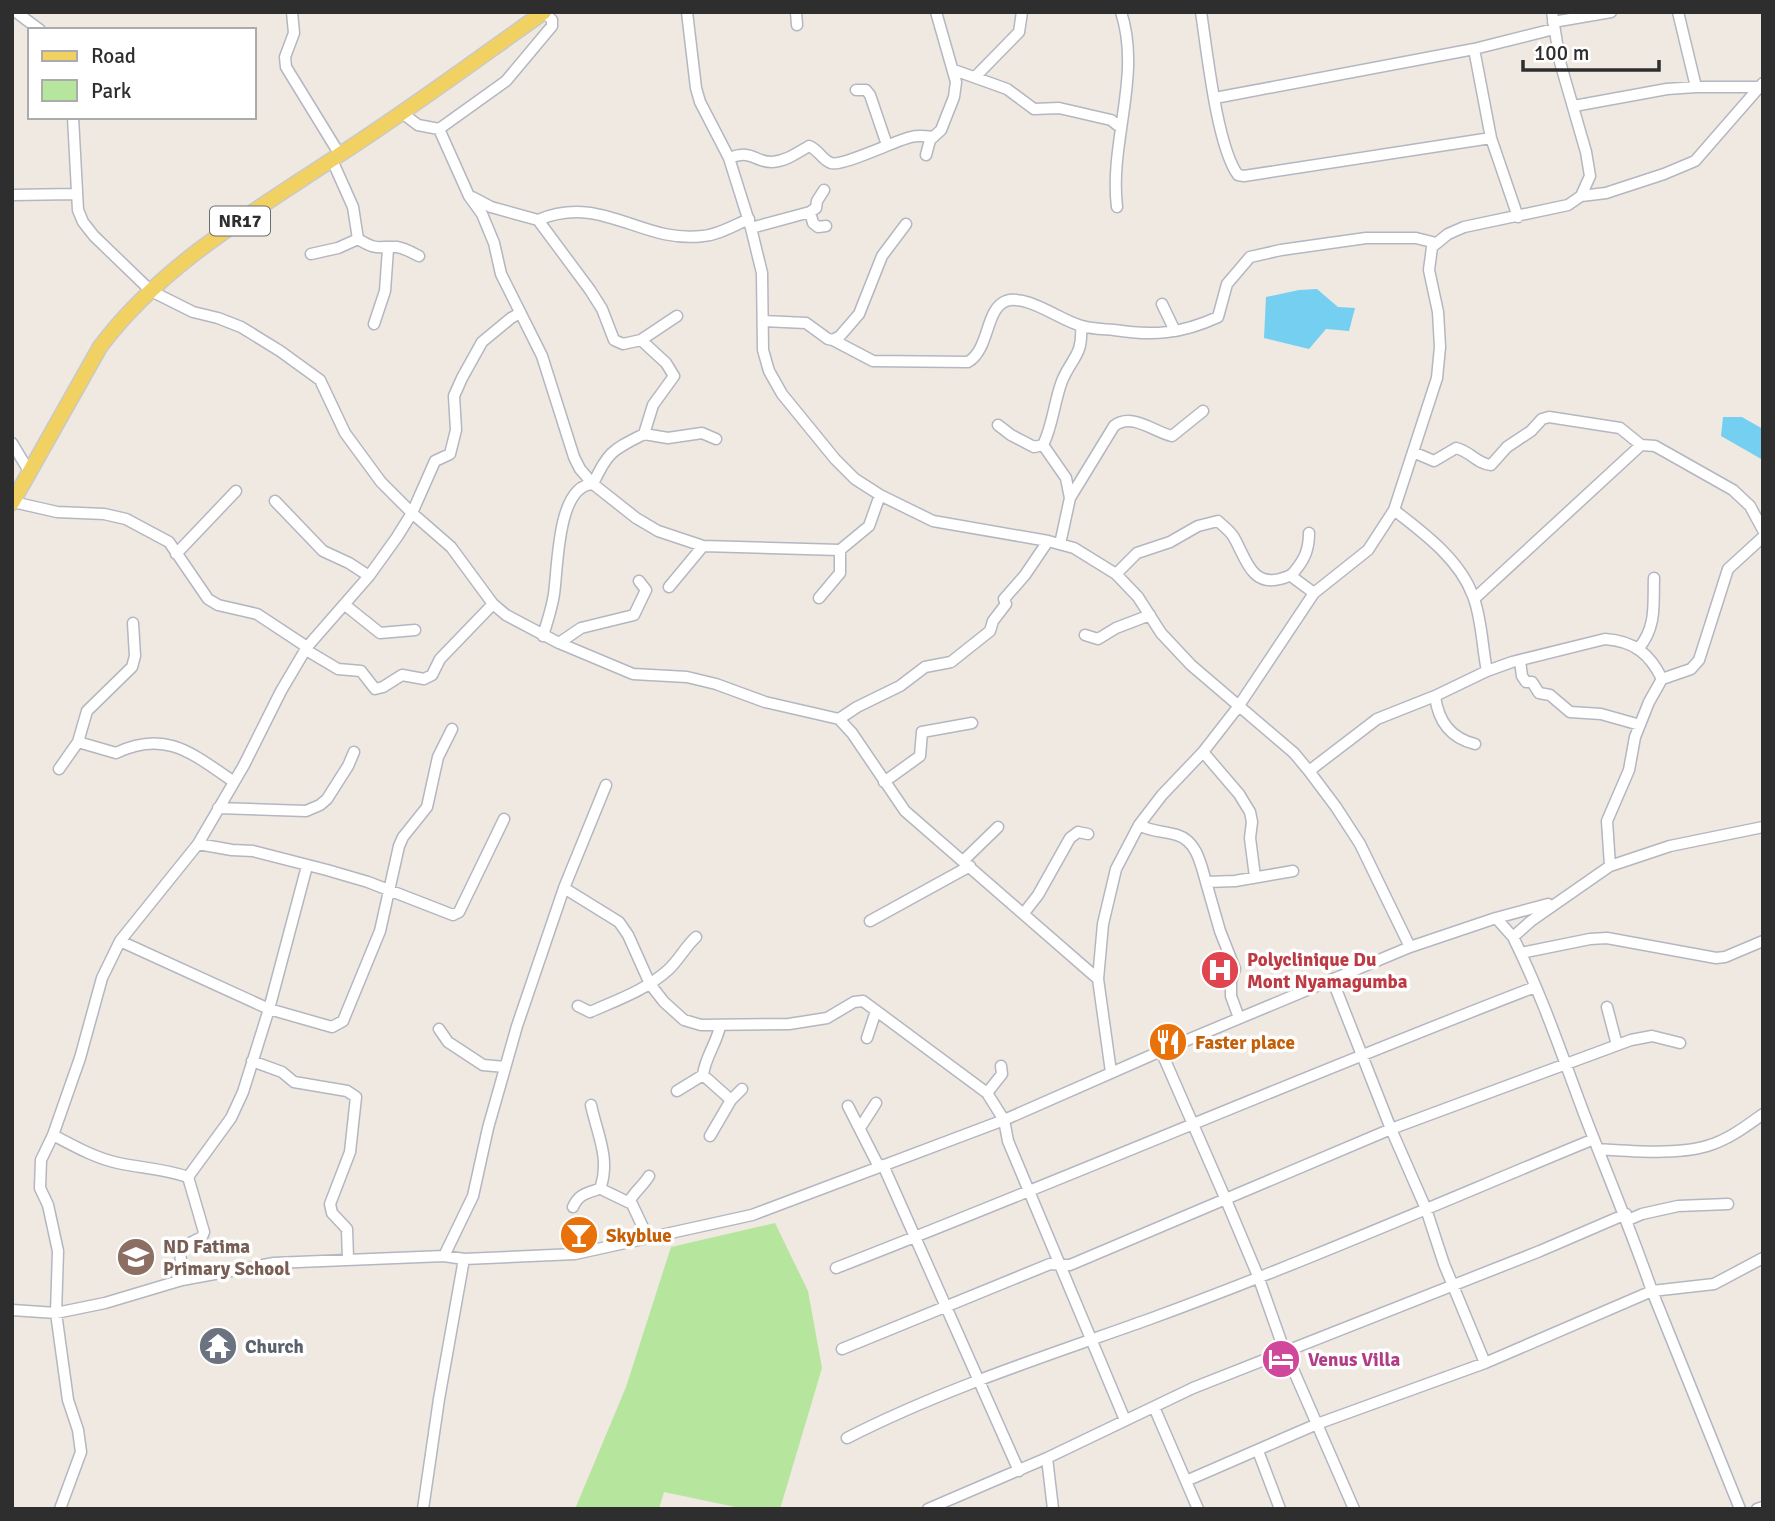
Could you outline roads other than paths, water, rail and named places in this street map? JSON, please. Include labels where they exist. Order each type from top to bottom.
[{"type":"main road","name":"NR17","points":[[13,503],[100,347],[151,291],[206,244],[402,113],[544,12]]},
{"type":"street","points":[[16,12],[37,28]]},
{"type":"street","points":[[292,12],[294,33],[285,57],[286,66],[336,158],[353,207],[358,239],[369,246],[388,249],[396,247],[419,256]]},
{"type":"street","points":[[402,113],[418,125],[439,128],[506,81],[552,26],[552,20],[544,12]]},
{"type":"street","points":[[687,12],[700,102],[729,158],[750,224],[762,273],[763,350],[769,371],[782,394],[835,459],[855,479],[880,495],[933,522],[1048,541],[1074,548],[1116,574],[1138,597],[1161,633],[1191,665],[1294,753],[1309,771],[1360,844],[1410,947]]},
{"type":"street","points":[[796,12],[797,25]]},
{"type":"street","points":[[926,155],[930,139],[941,130],[954,97],[956,82],[936,12]]},
{"type":"street","points":[[975,77],[1019,32],[1022,12]]},
{"type":"street","points":[[1116,207],[1114,186],[1126,101],[1128,36],[1121,12]]},
{"type":"street","points":[[1201,12],[1215,99],[1230,164],[1238,175],[1491,138]]},
{"type":"street","points":[[1215,99],[1474,49],[1553,21],[1611,12]]},
{"type":"street","points":[[1678,12],[1696,87]]},
{"type":"street","points":[[1553,21],[1560,62],[1574,106],[1590,176],[1581,196]]},
{"type":"street","points":[[1474,49],[1491,138],[1518,216]]},
{"type":"street","points":[[954,70],[1007,89],[1034,109],[1059,108],[1111,120],[1121,127]]},
{"type":"street","points":[[1574,106],[1667,89],[1760,85]]},
{"type":"street","points":[[1111,1072],[1098,978],[1103,924],[1116,869],[1139,825],[1162,795],[1203,752],[1238,707],[1314,593],[1368,550],[1394,510],[1437,378],[1440,347],[1438,312],[1429,270],[1429,258],[1436,243],[1464,227],[1568,205],[1581,196],[1606,193],[1695,161],[1760,85]]},
{"type":"street","points":[[856,90],[866,90],[870,95],[887,145]]},
{"type":"street","points":[[73,119],[76,194],[83,222],[151,291],[193,312],[241,327],[320,380],[345,433],[381,482],[451,547],[493,604],[506,615],[559,643],[633,674],[687,677],[716,684],[765,702],[839,719],[852,733],[905,811],[1098,978]]},
{"type":"street","points":[[439,128],[469,196],[482,214],[494,243],[501,274],[542,356],[559,417],[574,457],[580,470],[593,484],[636,518],[658,531],[703,546],[840,550],[869,526],[880,495]]},
{"type":"street","points":[[729,158],[742,153],[775,162],[789,158],[809,146],[832,164],[843,163],[913,136],[933,137]]},
{"type":"street","points":[[469,196],[491,207],[538,220],[555,213],[595,212],[649,231],[704,237],[810,212],[816,208],[824,190]]},
{"type":"street","points":[[12,195],[76,194]]},
{"type":"street","points":[[810,212],[813,223],[818,227],[826,226]]},
{"type":"street","points":[[538,220],[590,290],[602,309],[614,340],[623,344],[641,340],[677,316]]},
{"type":"street","points":[[833,340],[840,336],[859,314],[882,256],[906,224]]},
{"type":"street","points":[[763,321],[806,324],[828,339],[873,361],[960,364],[975,358],[995,312],[1007,301],[1016,300],[1043,308],[1081,326],[1145,335],[1175,331],[1218,317],[1227,284],[1250,257],[1366,238],[1416,238],[1436,243]]},
{"type":"street","points":[[311,254],[338,248],[358,239]]},
{"type":"street","points":[[374,324],[385,291],[388,249]]},
{"type":"street","points":[[1162,304],[1175,331]]},
{"type":"street","points":[[60,1509],[81,1452],[78,1430],[68,1400],[56,1313],[58,1251],[48,1205],[40,1188],[41,1160],[53,1135],[80,1058],[102,978],[120,942],[198,844],[307,648],[369,576],[412,513],[435,461],[450,454],[454,443],[454,396],[482,342],[520,313]]},
{"type":"street","points":[[1043,445],[1062,380],[1077,356],[1082,340],[1081,326]]},
{"type":"street","points":[[641,340],[666,363],[674,376],[653,405],[644,434]]},
{"type":"street","points":[[1060,544],[1070,498],[1114,426],[1119,422],[1129,421],[1172,436],[1203,411]]},
{"type":"street","points":[[1413,452],[1434,461],[1456,448],[1464,450],[1483,464],[1491,465],[1507,447],[1531,432],[1542,419],[1549,417],[1620,428],[1641,445],[1655,446],[1733,490],[1749,506],[1763,530]]},
{"type":"street","points":[[998,425],[1034,447],[1043,445]]},
{"type":"street","points":[[593,484],[603,461],[612,451],[644,434],[668,438],[702,433],[716,439]]},
{"type":"street","points":[[12,443],[30,473]]},
{"type":"street","points":[[1043,445],[1066,478],[1070,498]]},
{"type":"street","points":[[1475,599],[1641,445]]},
{"type":"street","points":[[544,636],[554,595],[565,515],[573,493],[585,484],[593,484]]},
{"type":"street","points":[[176,554],[236,491]]},
{"type":"street","points":[[275,501],[323,551],[369,576]]},
{"type":"street","points":[[13,503],[57,512],[104,514],[126,519],[169,542],[208,599],[218,605],[257,614],[338,669],[361,671],[375,689],[402,675],[424,679],[432,675],[440,659],[493,604]]},
{"type":"street","points":[[1394,510],[1440,550],[1466,580],[1475,599],[1487,671]]},
{"type":"street","points":[[1116,574],[1137,553],[1170,542],[1198,526],[1218,521],[1233,535],[1245,564],[1263,579],[1275,580],[1291,576],[1304,560],[1309,546],[1309,533]]},
{"type":"street","points":[[1610,866],[1607,821],[1629,770],[1648,702],[1662,679],[1695,666],[1728,569],[1763,537]]},
{"type":"street","points":[[839,719],[900,686],[925,667],[951,662],[978,642],[990,631],[993,621],[1006,604],[1004,599],[1025,575],[1048,541]]},
{"type":"street","points":[[669,587],[703,546]]},
{"type":"street","points":[[819,598],[841,573],[840,550]]},
{"type":"street","points":[[1291,576],[1314,593]]},
{"type":"street","points":[[1639,648],[1652,627],[1654,578]]},
{"type":"street","points":[[559,643],[581,628],[634,615],[646,590],[639,581]]},
{"type":"street","points":[[345,605],[380,633],[415,630]]},
{"type":"street","points":[[1085,635],[1098,639],[1116,628],[1150,615]]},
{"type":"street","points":[[60,769],[78,743],[86,711],[132,667],[135,656],[133,623]]},
{"type":"street","points":[[1309,771],[1377,719],[1435,696],[1487,671],[1605,639],[1617,640],[1639,648],[1654,662],[1662,679]]},
{"type":"street","points":[[1520,662],[1522,676],[1526,682],[1532,682],[1539,693],[1550,695],[1570,712],[1601,714],[1640,725]]},
{"type":"street","points":[[1435,696],[1438,716],[1443,723],[1463,741],[1475,744]]},
{"type":"street","points":[[884,782],[920,756],[922,732],[972,723]]},
{"type":"street","points":[[120,942],[269,1009],[332,1027],[344,1021],[380,931],[399,846],[427,807],[438,757],[452,729]]},
{"type":"street","points":[[78,743],[116,752],[131,745],[170,744],[192,753],[234,782]]},
{"type":"street","points":[[218,808],[306,811],[327,799],[348,766],[354,751]]},
{"type":"street","points":[[1203,752],[1239,794],[1250,812],[1255,877]]},
{"type":"street","points":[[444,1256],[473,1196],[505,1067],[564,888],[607,785]]},
{"type":"street","points":[[198,844],[253,851],[368,882],[453,915],[459,912],[504,819]]},
{"type":"street","points":[[1139,825],[1150,831],[1179,836],[1188,841],[1196,852],[1220,931],[1235,969],[1231,981],[1231,996],[1239,1018]]},
{"type":"street","points":[[870,921],[966,863],[998,827]]},
{"type":"street","points":[[1513,937],[1610,866],[1670,846],[1763,828]]},
{"type":"street","points":[[1024,913],[1038,895],[1070,838],[1078,832],[1088,834]]},
{"type":"street","points":[[188,1177],[231,1118],[243,1092],[269,1009],[307,866]]},
{"type":"street","points":[[1206,882],[1234,881],[1293,871]]},
{"type":"street","points":[[564,888],[619,922],[628,935],[650,984],[664,1002],[684,1020],[701,1025],[720,1026],[810,1022],[827,1018],[855,1002],[863,1001],[986,1093],[1004,1120],[1008,1141],[1125,1420]]},
{"type":"street","points":[[12,1310],[56,1313],[105,1303],[182,1280],[274,1263],[575,1254],[752,1215],[1004,1120],[1111,1072],[1410,947],[1563,898]]},
{"type":"street","points":[[1496,918],[1513,937],[1521,953],[1740,1509]]},
{"type":"street","points":[[578,1006],[590,1012],[650,984],[669,969],[681,956],[683,949],[696,937]]},
{"type":"street","points":[[1521,953],[1607,937],[1716,958],[1763,941]]},
{"type":"street","points":[[1332,979],[1391,1129],[1426,1209],[1485,1363]]},
{"type":"street","points":[[836,1268],[1362,1054],[1535,987]]},
{"type":"street","points":[[1607,1007],[1617,1045]]},
{"type":"street","points":[[867,1038],[876,1011]]},
{"type":"street","points":[[703,1074],[704,1065],[719,1037],[720,1026]]},
{"type":"street","points":[[439,1029],[448,1042],[483,1065],[505,1067]]},
{"type":"street","points":[[842,1349],[1049,1264],[1070,1265],[1391,1129],[1617,1045],[1652,1036],[1681,1043]]},
{"type":"street","points":[[1161,1051],[1354,1509]]},
{"type":"street","points":[[252,1061],[282,1072],[294,1082],[347,1091],[356,1097],[351,1152],[330,1204],[332,1213],[347,1229],[348,1259]]},
{"type":"street","points":[[986,1093],[1002,1074],[1001,1066]]},
{"type":"street","points":[[677,1091],[703,1074]]},
{"type":"street","points":[[703,1074],[731,1100]]},
{"type":"street","points":[[710,1136],[731,1100],[742,1089]]},
{"type":"street","points":[[860,1128],[876,1103]]},
{"type":"street","points":[[591,1105],[604,1154],[606,1173],[602,1188]]},
{"type":"street","points":[[848,1106],[915,1237],[1019,1471]]},
{"type":"street","points":[[847,1438],[878,1422],[979,1381],[1090,1338],[1147,1320],[1596,1144],[1687,1149],[1708,1146],[1730,1137],[1763,1114]]},
{"type":"street","points":[[53,1135],[85,1152],[117,1163],[165,1169],[188,1177]]},
{"type":"street","points":[[629,1202],[633,1193],[642,1187],[649,1176]]},
{"type":"street","points":[[182,1280],[180,1248],[202,1237],[204,1232],[188,1177]]},
{"type":"street","points":[[573,1207],[577,1198],[583,1194],[602,1188],[635,1208],[648,1238]]},
{"type":"street","points":[[928,1509],[1019,1471],[1192,1388],[1627,1217],[1678,1206],[1728,1204]]},
{"type":"street","points":[[1186,1481],[1317,1424],[1485,1363],[1653,1291],[1714,1283],[1763,1258]]},
{"type":"street","points":[[424,1509],[439,1399],[464,1259]]},
{"type":"street","points":[[1154,1408],[1198,1509]]},
{"type":"street","points":[[1258,1451],[1280,1509]]},
{"type":"street","points":[[1047,1458],[1053,1509]]},
{"type":"street","points":[[1757,1509],[1763,1507]]},
{"type":"water","points":[[1317,289],[1338,307],[1355,308],[1349,331],[1326,329],[1309,349],[1264,338],[1266,297]]},
{"type":"water","points":[[1723,417],[1742,417],[1763,429],[1763,460],[1721,436]]},
{"type":"place","name":"Polyclinique Du Mont Nyamagumba","points":[[1220,970]]},
{"type":"place","name":"Faster place","points":[[1168,1042]]},
{"type":"place","name":"Skyblue","points":[[579,1235]]},
{"type":"place","name":"ND Fatima Primary School","points":[[136,1257]]},
{"type":"place","name":"Church","points":[[218,1346]]},
{"type":"place","name":"Venus Villa","points":[[1281,1359]]}]
